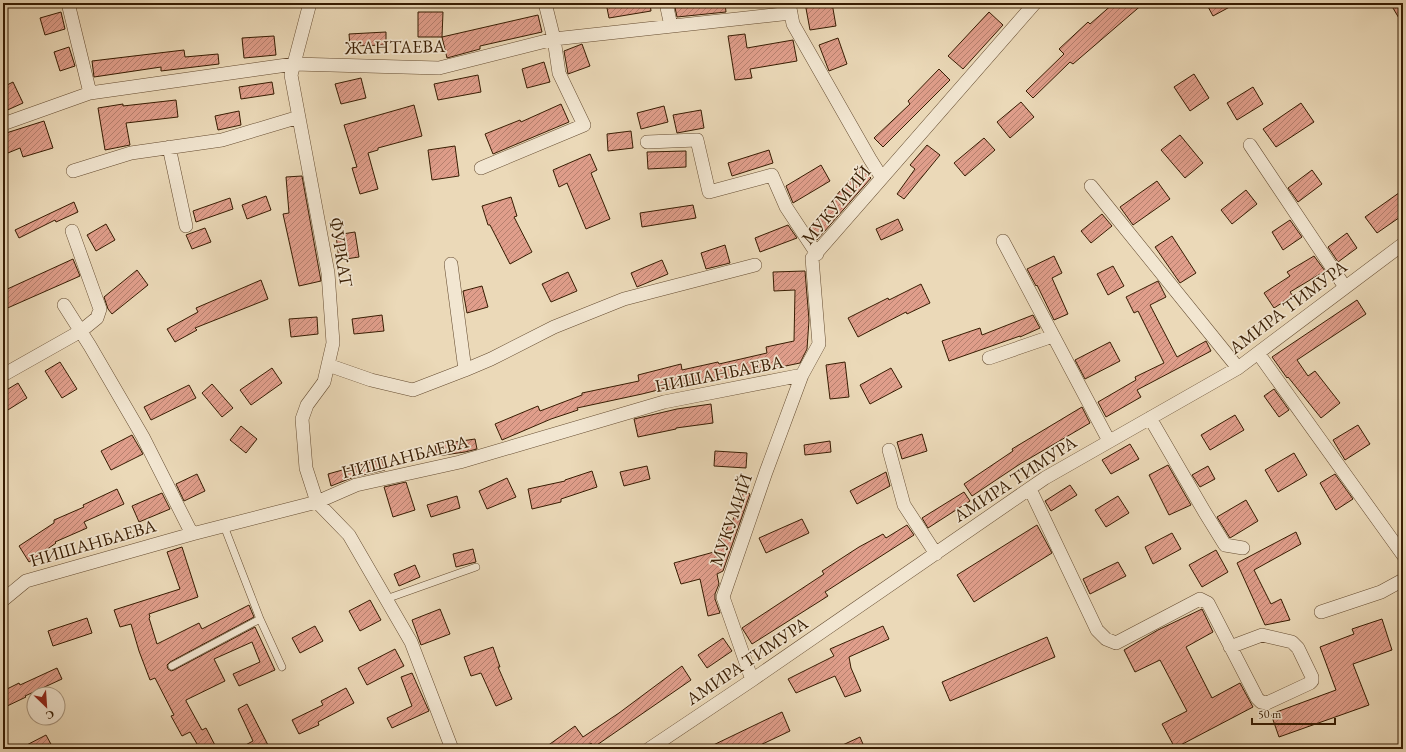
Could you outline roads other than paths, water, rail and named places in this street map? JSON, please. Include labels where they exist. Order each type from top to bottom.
[{"type":"street","points":[[68,3],[90,93]]},
{"type":"street","name":"ФУРКАТ","points":[[310,3],[291,75],[328,273],[333,343],[324,382],[307,405],[302,419],[306,468],[317,502]]},
{"type":"street","points":[[481,168],[584,125],[559,73],[554,39],[545,3]]},
{"type":"street","points":[[666,3],[671,26]]},
{"type":"street","name":"МУКУМИЙ","points":[[752,680],[723,597],[766,472],[802,375],[819,344],[812,258],[1035,3]]},
{"type":"street","points":[[790,8],[793,24],[882,178]]},
{"type":"street","name":"ЖАНТАЕВА","points":[[3,124],[90,93],[294,64],[439,68],[554,39],[671,26],[790,8]]},
{"type":"street","points":[[73,171],[131,153],[222,140],[299,117]]},
{"type":"street","points":[[647,142],[697,140],[709,192],[772,175],[786,207],[816,254]]},
{"type":"street","points":[[1250,145],[1345,287]]},
{"type":"street","points":[[169,147],[186,226]]},
{"type":"street","points":[[1091,186],[1238,368]]},
{"type":"street","points":[[3,375],[81,331],[97,318],[100,309],[72,231]]},
{"type":"street","points":[[1003,241],[1109,441]]},
{"type":"street","name":"АМИРА ТИМУРА","points":[[649,749],[752,680],[1045,478],[1238,368],[1403,244]]},
{"type":"street","points":[[451,264],[465,370]]},
{"type":"street","points":[[328,365],[371,380],[413,390],[491,359],[554,327],[624,299],[755,265]]},
{"type":"street","points":[[64,305],[81,331],[143,437],[192,534]]},
{"type":"street","points":[[989,358],[1053,336]]},
{"type":"street","points":[[1258,353],[1403,555]]},
{"type":"street","name":"НИШАНБАЕВА","points":[[3,600],[26,580],[192,534],[317,502],[356,485],[460,462],[664,402],[802,375]]},
{"type":"street","points":[[1150,418],[1225,545],[1243,548]]},
{"type":"street","points":[[889,450],[904,505],[936,554]]},
{"type":"street","points":[[1030,489],[1097,630],[1106,639],[1116,643],[1200,599],[1208,603],[1230,647],[1257,698],[1261,702],[1267,703],[1310,684],[1312,681],[1312,677],[1298,648],[1292,642],[1262,635],[1230,647]]},
{"type":"street","points":[[317,502],[349,535],[411,642],[452,749]]},
{"type":"street","points":[[1321,612],[1381,592],[1403,580]]},
{"type":"lane","points":[[224,526],[260,619],[282,667]]},
{"type":"lane","points":[[386,599],[476,567]]},
{"type":"lane","points":[[172,666],[260,619]]}]
